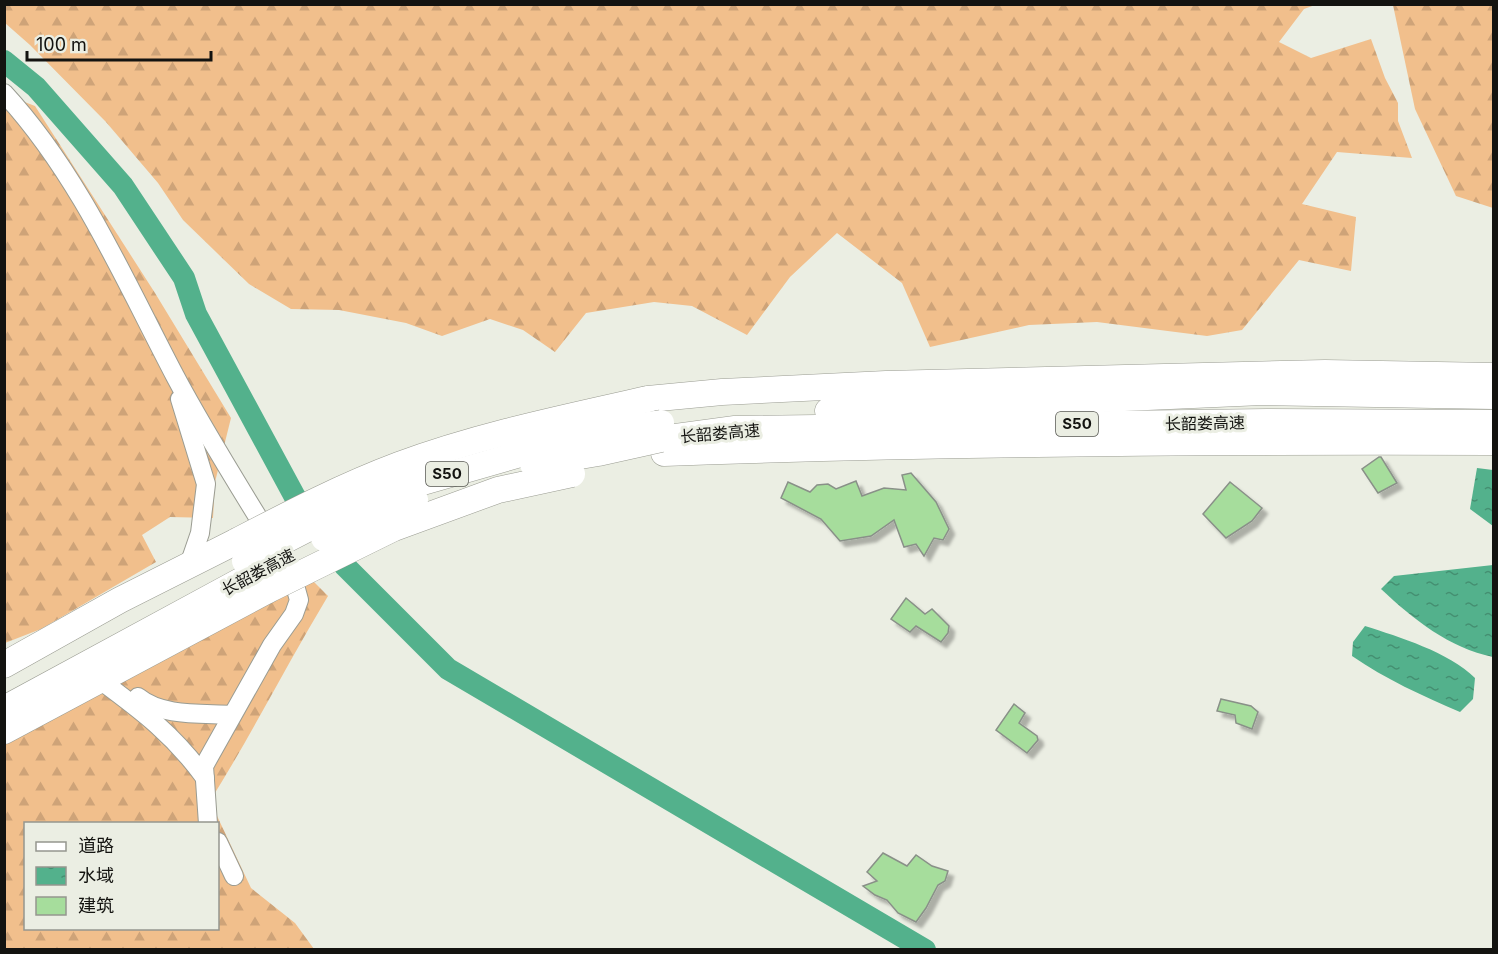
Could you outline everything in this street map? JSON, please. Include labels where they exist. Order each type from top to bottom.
[{"type":"highway","points":[[4,731],[108,676],[252,566],[320,498],[400,465],[504,431],[648,399],[723,392],[886,384],[1325,373],[1494,376]]},
{"type":"highway","name":"长韶娄高速","points":[[662,438],[705,416],[1262,392],[1494,396]]},
{"type":"highway","name":"长韶娄高速","points":[[4,709],[368,498],[597,432],[662,438],[735,429],[1267,422],[1494,423]]},
{"type":"highway","points":[[4,665],[120,600],[189,565],[252,566],[394,528],[498,490],[662,438],[755,450],[1215,442],[1494,442]]},
{"type":"highway","name":"长韶娄高速","points":[[4,690],[252,566]]},
{"type":"street","points":[[4,93],[30,121],[83,202],[141,305],[176,377],[291,571],[299,600],[294,614],[272,645],[204,766],[208,822]]},
{"type":"street","points":[[176,377],[182,406],[206,484],[200,533],[189,565]]},
{"type":"street","points":[[108,676],[147,704],[177,711],[232,715]]},
{"type":"street","points":[[108,676],[171,737],[205,778]]},
{"type":"street","points":[[219,844],[234,876]]},
{"type":"green space","points":[[5,4],[1315,5],[1304,9],[1279,42],[1311,58],[1371,39],[1385,78],[1398,103],[1398,121],[1412,158],[1337,152],[1302,204],[1356,217],[1351,271],[1299,260],[1242,330],[1207,336],[1097,322],[1029,325],[930,347],[902,283],[837,233],[790,277],[747,335],[692,306],[654,302],[586,313],[555,352],[523,330],[490,319],[442,336],[406,323],[339,310],[291,309],[249,284],[183,220],[158,183],[106,122],[5,23]]},
{"type":"green space","points":[[1393,5],[1493,5],[1493,208],[1456,196],[1415,109]]},
{"type":"green space","points":[[4,94],[35,106],[155,293],[231,418],[215,482],[213,518],[170,517],[142,535],[156,562],[41,629],[5,643]]},
{"type":"green space","points":[[310,578],[328,596],[210,801],[251,888],[295,923],[314,949],[5,949],[4,743]]},
{"type":"water","points":[[1477,468],[1493,470],[1493,526],[1470,509]]},
{"type":"water","points":[[1493,565],[1493,657],[1461,647],[1433,631],[1381,589],[1394,576]]},
{"type":"water","points":[[1365,626],[1423,646],[1452,660],[1475,678],[1473,699],[1460,712],[1391,680],[1352,656],[1353,642]]},
{"type":"building","points":[[1379,457],[1397,483],[1378,493],[1362,469]]},
{"type":"building","points":[[911,473],[936,502],[949,529],[943,540],[934,538],[924,556],[916,544],[904,547],[894,520],[871,536],[840,541],[821,519],[781,498],[788,482],[810,492],[817,485],[828,484],[836,489],[856,481],[862,496],[884,488],[906,490],[902,475]]},
{"type":"building","points":[[1230,482],[1262,508],[1252,521],[1226,538],[1203,514]]},
{"type":"building","points":[[906,598],[925,614],[932,609],[949,626],[948,633],[941,642],[916,626],[910,632],[891,619]]},
{"type":"building","points":[[1221,699],[1251,706],[1258,712],[1252,729],[1236,723],[1235,715],[1217,711]]},
{"type":"building","points":[[1014,704],[1025,713],[1019,723],[1037,736],[1038,740],[1027,753],[996,730]]},
{"type":"building","points":[[883,853],[907,866],[916,855],[932,866],[948,871],[945,881],[938,885],[916,922],[898,913],[887,900],[863,886],[877,881],[867,872]]},
{"type":"waterway","points":[[4,61],[36,87],[123,186],[184,278],[196,314],[295,497],[345,566],[448,669],[925,950]]}]
